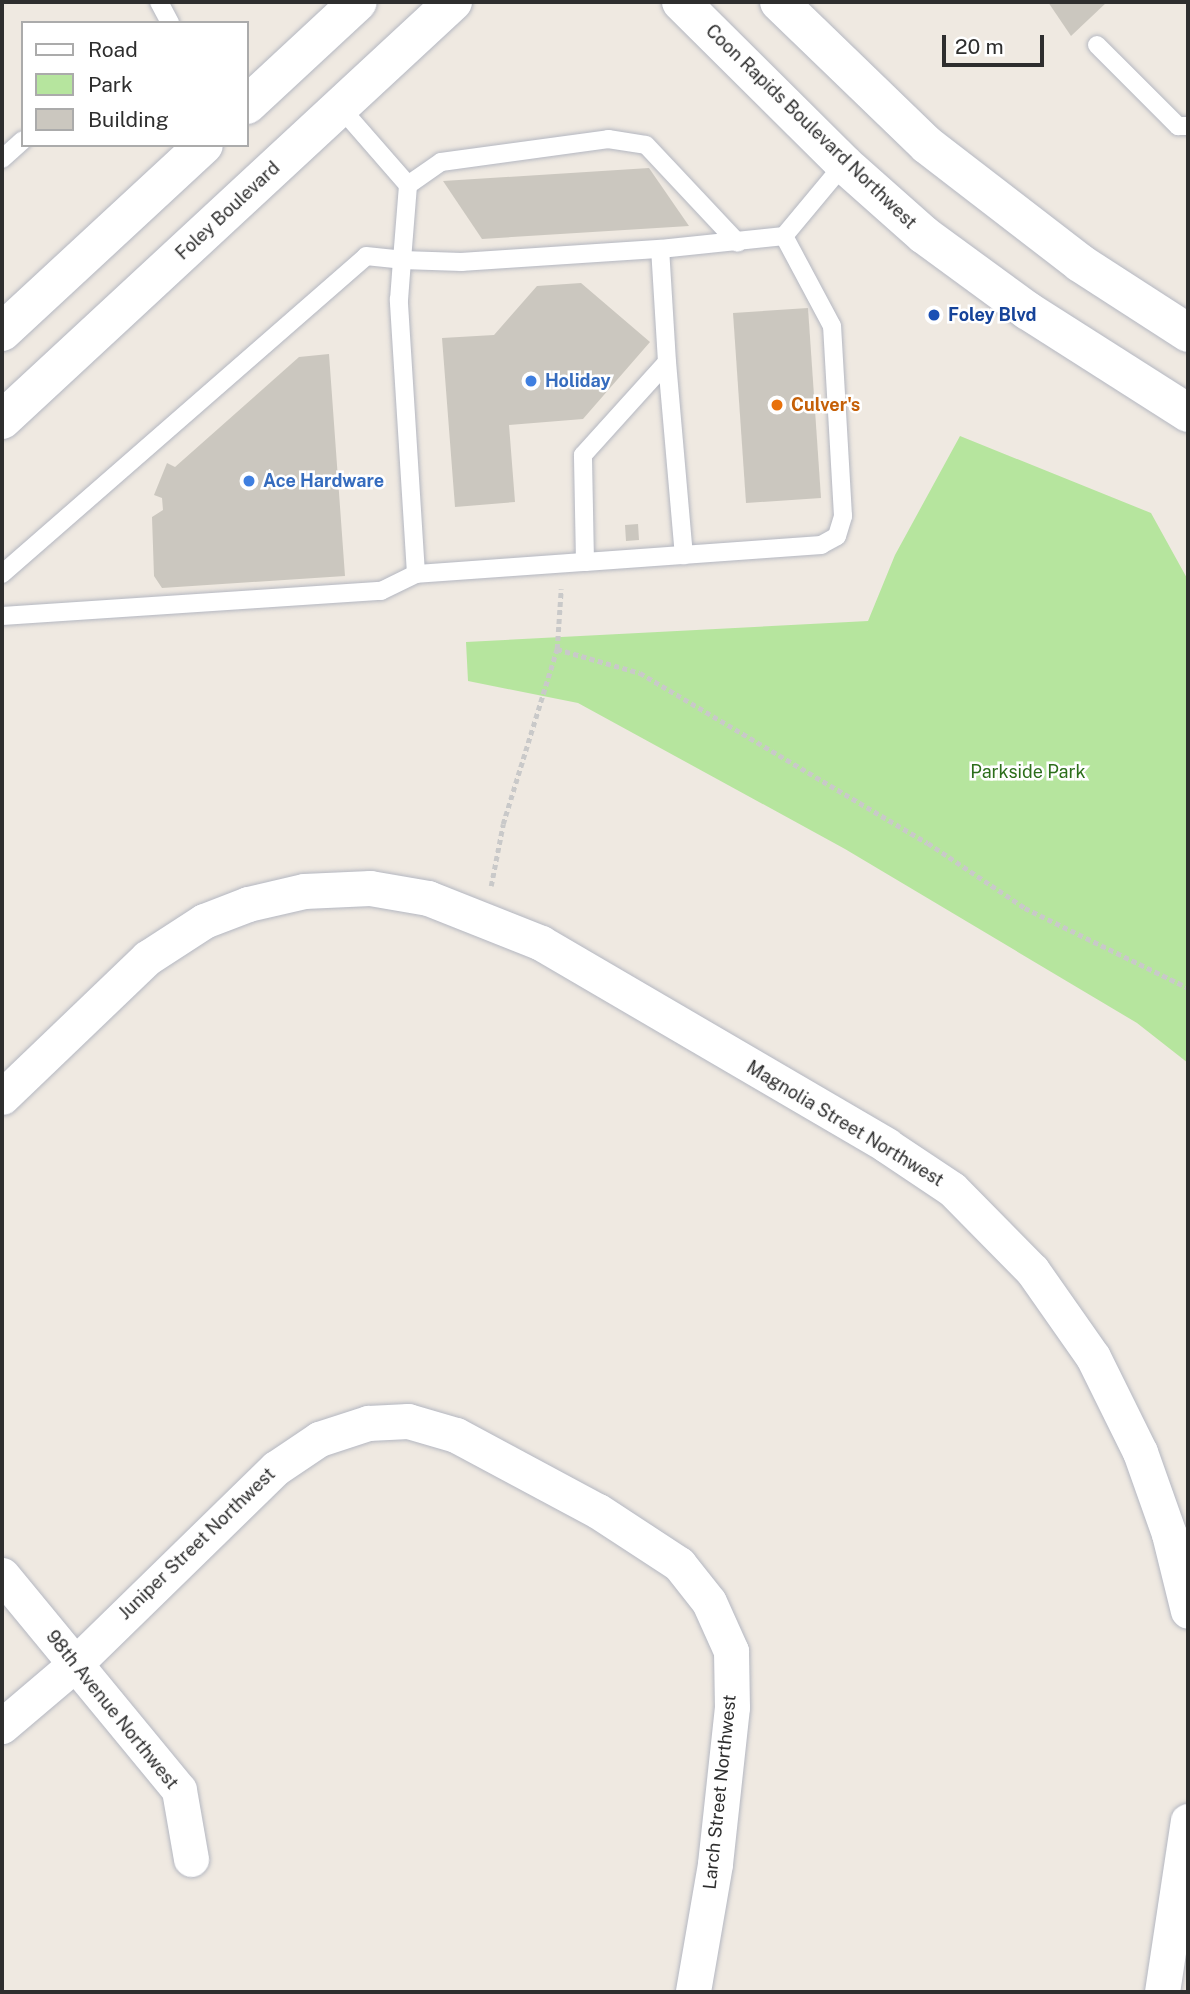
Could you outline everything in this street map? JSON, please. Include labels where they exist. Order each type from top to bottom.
[{"type":"main road","points":[[248,103],[358,2]]},
{"type":"main road","name":"Foley Boulevard","points":[[2,420],[453,2]]},
{"type":"main road","name":"Coon Rapids Boulevard Northwest","points":[[681,2],[844,164],[924,234],[1027,311],[1188,413]]},
{"type":"main road","points":[[779,2],[927,145],[1080,264],[1188,333]]},
{"type":"main road","points":[[2,332],[202,147]]},
{"type":"street","name":"Magnolia Street Northwest","points":[[2,1097],[147,958],[204,921],[248,904],[304,891],[370,888],[428,898],[541,943],[886,1145],[952,1189],[1032,1270],[1093,1357],[1140,1452],[1169,1534],[1188,1611]]},
{"type":"street","name":"Juniper Street Northwest","points":[[2,1726],[74,1665],[276,1468],[319,1439],[368,1423],[408,1421],[456,1435],[598,1511],[679,1564]]},
{"type":"street","name":"Larch Street Northwest","points":[[679,1564],[709,1602],[731,1651],[732,1707],[715,1864],[694,1992]]},
{"type":"street","name":"98th Avenue Northwest","points":[[2,1576],[179,1790],[191,1859]]},
{"type":"street","points":[[1162,1992],[1188,1821]]},
{"type":"lane","points":[[1097,45],[1178,126],[1188,126]]},
{"type":"lane","points":[[340,107],[408,185],[399,300],[416,574]]},
{"type":"lane","points":[[408,185],[440,162],[608,139],[646,145],[737,243]]},
{"type":"lane","points":[[2,159],[21,142]]},
{"type":"lane","points":[[2,574],[366,256],[462,262],[737,243],[784,236],[844,164]]},
{"type":"lane","points":[[2,616],[381,591],[416,574],[821,545],[837,536],[840,526],[832,326],[784,236]]},
{"type":"lane","points":[[660,249],[684,555]]},
{"type":"lane","points":[[585,562],[583,455],[667,362]]},
{"type":"path","points":[[483,921],[503,824],[557,649],[560,564]]},
{"type":"path","points":[[557,649],[640,673],[928,843],[1025,908],[1188,988]]},
{"type":"green space","name":"Parkside Park","points":[[960,436],[1151,513],[1188,580],[1188,1063],[1137,1023],[845,849],[578,703],[468,681],[466,642],[868,621],[895,555]]},
{"type":"building","points":[[1048,2],[1107,2],[1071,36]]},
{"type":"building","points":[[649,168],[689,226],[482,239],[443,181]]},
{"type":"building","name":"Holiday","points":[[581,283],[650,342],[583,419],[509,425],[515,502],[455,507],[442,338],[494,335],[537,286]]},
{"type":"building","name":"Culver's","points":[[808,308],[821,498],[746,503],[733,313]]},
{"type":"building","name":"Ace Hardware","points":[[329,354],[345,576],[162,588],[154,576],[152,517],[163,510],[162,498],[154,495],[167,463],[175,467],[299,357]]},
{"type":"building","points":[[638,524],[639,540],[626,541],[625,525]]},
{"type":"place","name":"Foley Blvd","points":[[934,315]]},
{"type":"place","name":"Holiday","points":[[531,381]]},
{"type":"place","name":"Culver's","points":[[777,405]]},
{"type":"place","name":"Ace Hardware","points":[[249,481]]}]
